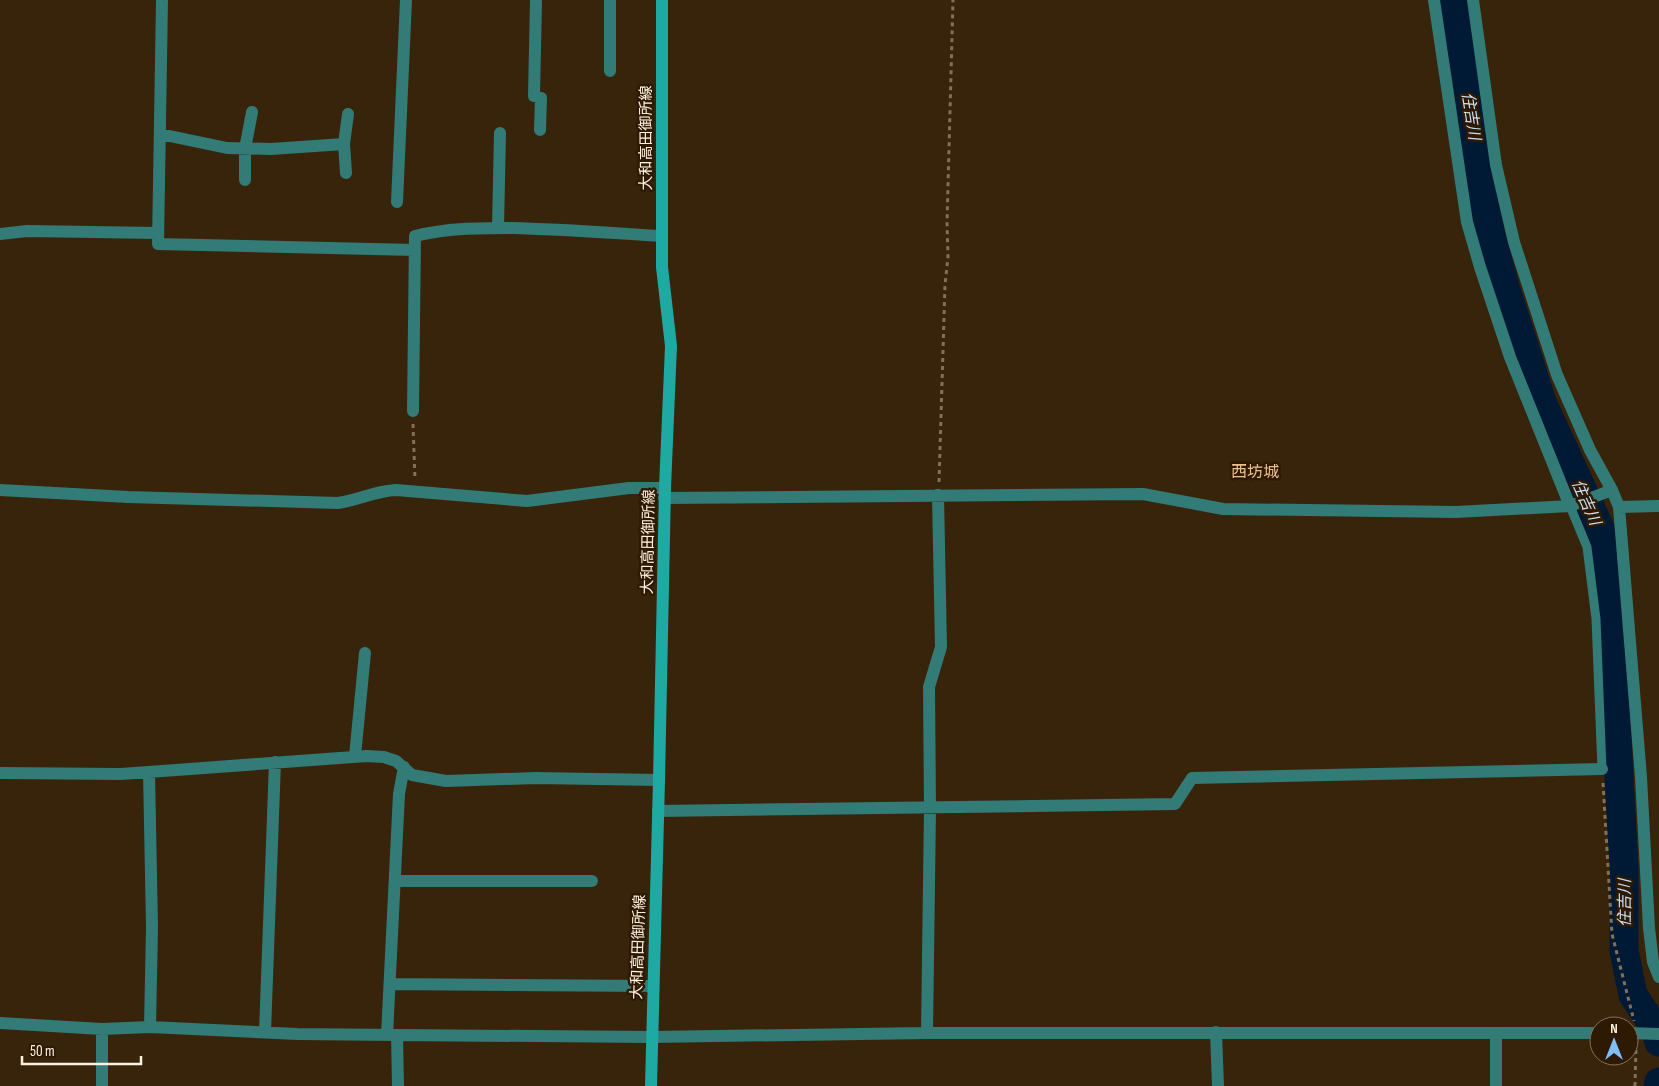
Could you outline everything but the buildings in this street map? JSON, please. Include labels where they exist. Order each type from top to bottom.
[{"type":"main road","name":"大和高田御所線","points":[[651,1086],[660,780],[665,493],[671,346],[664,291],[662,236],[662,0]]},
{"type":"street","points":[[162,0],[158,244],[415,250]]},
{"type":"street","points":[[398,0],[407,0],[398,202]]},
{"type":"street","points":[[536,0],[534,96],[541,98],[540,130]]},
{"type":"street","points":[[610,0],[610,72]]},
{"type":"street","points":[[1434,0],[1468,222],[1480,267],[1510,357],[1570,506]]},
{"type":"street","points":[[1473,0],[1496,165],[1514,242],[1557,375],[1590,450],[1619,507],[1641,777],[1649,928],[1653,962],[1659,977]]},
{"type":"street","points":[[245,180],[245,149],[252,112]]},
{"type":"street","points":[[346,173],[344,144],[348,114]]},
{"type":"street","points":[[498,228],[500,133]]},
{"type":"street","points":[[160,134],[227,148],[245,149],[344,144]]},
{"type":"street","points":[[413,411],[415,236],[463,228],[498,228],[662,236]]},
{"type":"street","points":[[0,234],[28,231],[158,232]]},
{"type":"street","points":[[0,490],[128,497],[338,503],[354,501],[381,491],[396,490],[527,501],[629,488],[665,493],[1143,494],[1223,509],[1456,512],[1570,506],[1612,490]]},
{"type":"street","points":[[927,1033],[930,808],[929,687],[941,647],[938,495]]},
{"type":"street","points":[[1619,507],[1659,506]]},
{"type":"street","points":[[355,756],[365,654]]},
{"type":"street","points":[[0,773],[94,775],[355,756],[384,757],[396,761],[412,775],[446,781],[529,778],[660,780]]},
{"type":"street","points":[[265,1032],[275,762]]},
{"type":"street","points":[[398,1086],[392,1035],[390,984],[399,794],[404,767]]},
{"type":"street","points":[[658,811],[1175,804],[1192,778],[1602,769]]},
{"type":"street","points":[[149,772],[152,927],[150,1027]]},
{"type":"street","points":[[395,882],[592,881]]},
{"type":"street","points":[[390,984],[653,986]]},
{"type":"street","points":[[0,1023],[102,1029],[150,1027],[392,1035],[651,1036],[1216,1032],[1589,1033]]},
{"type":"street","points":[[102,1029],[102,1086]]},
{"type":"street","points":[[1216,1032],[1218,1086]]},
{"type":"street","points":[[1496,1033],[1496,1086]]},
{"type":"street","points":[[1639,1033],[1659,1034]]},
{"type":"lane","points":[[1570,506],[1587,547],[1596,619],[1602,769]]},
{"type":"path","points":[[938,495],[945,285],[948,257],[947,223],[953,0]]},
{"type":"path","points":[[413,411],[415,492]]},
{"type":"path","points":[[1602,769],[1612,934],[1629,1016]]},
{"type":"path","points":[[1634,1066],[1635,1086]]},
{"type":"waterway","name":"住吉川","points":[[1453,0],[1467,80],[1482,193],[1491,236],[1506,290],[1542,402],[1600,528],[1610,610],[1624,869],[1624,951],[1633,995],[1655,1028],[1659,1042]]},
{"type":"waterway","name":"住吉川","points":[[1658,1086],[1659,1082]]},
{"type":"district","name":"西坊城","points":[[1255,471]]}]
